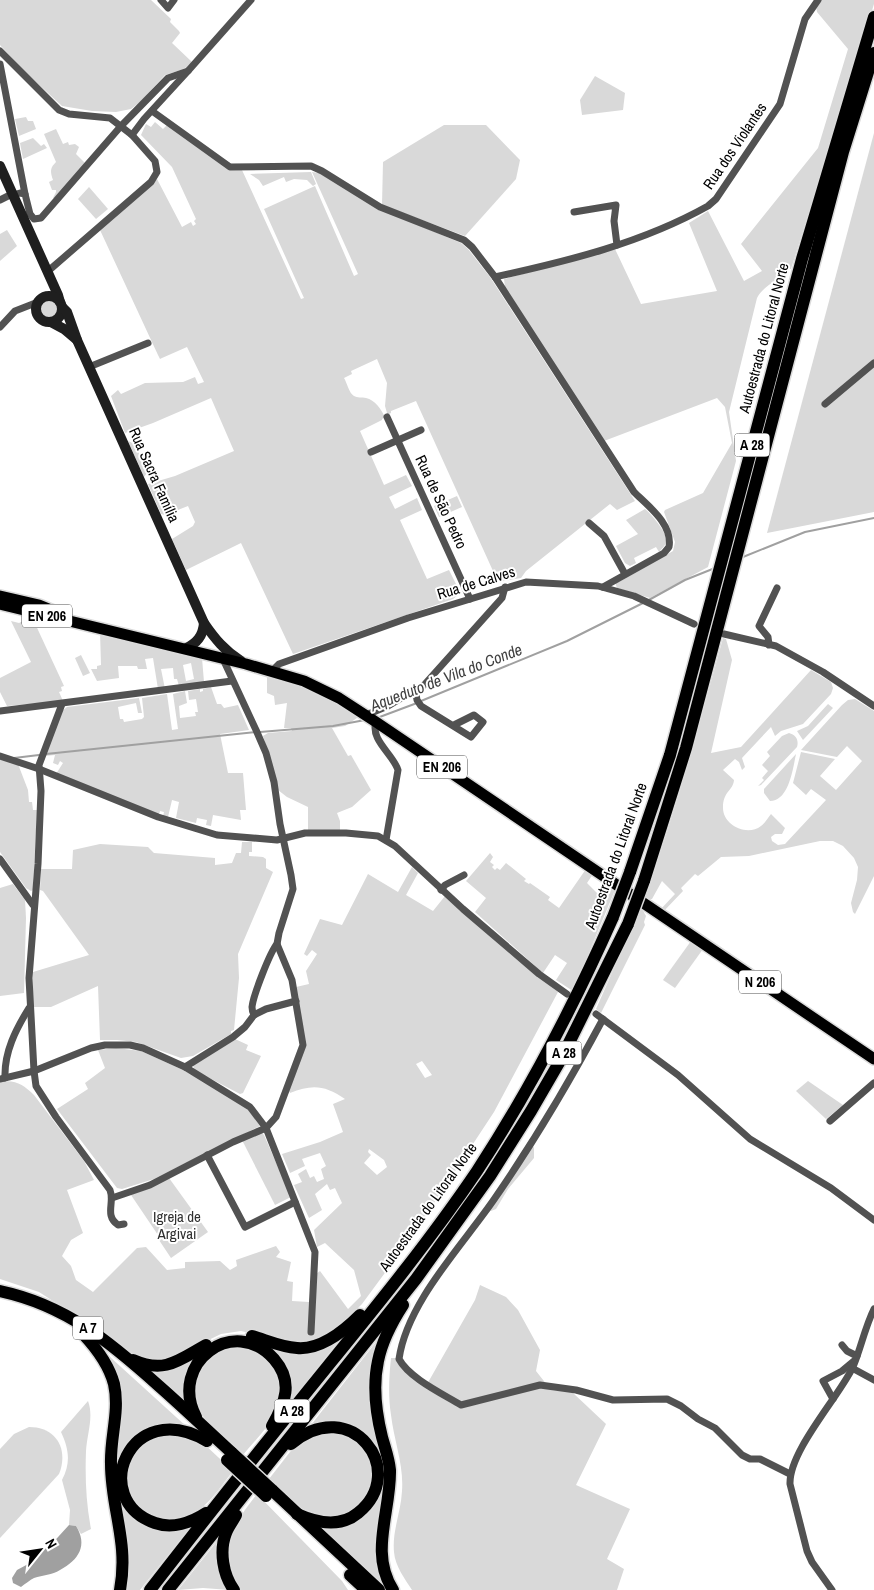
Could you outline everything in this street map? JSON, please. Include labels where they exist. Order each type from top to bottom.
[{"type":"highway","name":"Autoestrada do Litoral Norte","points":[[150,1590],[214,1507],[376,1306],[452,1206],[509,1120],[568,1015],[585,980],[613,917],[630,872],[670,755],[802,259],[874,17]]},
{"type":"highway","name":"Autoestrada do Litoral Norte","points":[[168,1590],[416,1279],[490,1176],[560,1061],[628,924],[644,881],[686,748],[843,152],[874,53]]},
{"type":"highway","points":[[393,1590],[384,1570],[381,1556],[390,1470],[379,1418],[376,1374],[378,1360],[386,1336],[418,1283],[416,1279]]},
{"type":"highway","name":"A 7","points":[[0,1292],[41,1311],[106,1349],[131,1369],[207,1441],[230,1457]]},
{"type":"highway","name":"A 7","points":[[0,1292],[33,1300],[72,1318],[98,1334],[124,1355],[202,1425],[230,1457],[269,1493],[366,1590]]},
{"type":"highway","points":[[124,1355],[146,1365],[170,1365],[182,1360],[210,1342],[223,1337],[243,1334],[296,1348],[312,1347],[328,1340],[350,1325],[370,1305],[376,1306]]},
{"type":"highway","points":[[84,1335],[104,1361],[114,1386],[116,1419],[110,1462],[111,1480],[123,1549],[123,1578],[120,1590]]},
{"type":"highway","points":[[202,1425],[194,1412],[189,1395],[192,1374],[199,1359],[215,1347],[231,1341],[246,1342],[261,1347],[281,1367],[286,1387],[284,1405],[244,1470]]},
{"type":"highway","points":[[274,1458],[301,1436],[314,1429],[328,1426],[352,1431],[371,1448],[376,1461],[378,1481],[374,1496],[365,1508],[354,1517],[341,1522],[317,1522],[297,1514]]},
{"type":"highway","points":[[207,1441],[192,1433],[177,1429],[159,1430],[148,1434],[132,1447],[127,1455],[123,1465],[122,1484],[126,1498],[134,1511],[149,1521],[165,1526],[185,1524],[214,1507]]},
{"type":"highway","points":[[234,1590],[228,1581],[223,1548],[226,1533],[256,1480]]},
{"type":"highway","name":"A 7","points":[[269,1493],[297,1514],[379,1590]]},
{"type":"highway","points":[[352,1577],[351,1584],[354,1590]]},
{"type":"main road","name":"EN 206","points":[[1,597],[39,605],[95,626],[272,671],[321,688],[366,715],[646,905]]},
{"type":"main road","name":"N 206","points":[[646,905],[874,1059]]},
{"type":"street","points":[[161,0],[168,8],[174,0]]},
{"type":"street","points":[[132,135],[251,0]]},
{"type":"street","name":"Rua dos Violantes","points":[[495,277],[560,263],[617,245],[696,213],[708,206],[716,199],[780,104],[805,19],[818,0]]},
{"type":"street","points":[[0,52],[59,110],[69,114],[110,118],[132,135],[155,161],[156,172],[151,182],[49,276],[36,310],[39,318],[42,321],[51,322],[77,340]]},
{"type":"street","points":[[0,64],[30,214],[34,220],[41,218],[121,126],[168,78],[188,71]]},
{"type":"street","points":[[152,111],[230,167],[311,166],[380,207],[464,240],[472,247],[495,277],[634,492],[657,515],[668,533],[670,543],[667,550],[603,587]]},
{"type":"street","name":"Rua Sacra Família","points":[[0,166],[61,304],[67,312],[77,340],[209,633],[223,659]]},
{"type":"street","points":[[0,200],[13,194],[26,194]]},
{"type":"street","points":[[574,212],[616,205],[614,221],[617,245]]},
{"type":"street","points":[[0,327],[15,311],[45,296],[53,297],[61,304],[60,315],[55,321],[51,322]]},
{"type":"street","points":[[89,367],[148,344]]},
{"type":"street","points":[[825,404],[874,363]]},
{"type":"street","name":"Rua de São Pedro","points":[[387,417],[470,599]]},
{"type":"street","points":[[371,452],[421,430]]},
{"type":"street","points":[[589,523],[604,536],[625,574]]},
{"type":"street","name":"Rua de Calves","points":[[272,671],[279,664],[408,618],[526,582],[603,587],[634,596],[694,624]]},
{"type":"street","points":[[366,715],[388,706],[408,694],[416,694],[502,598],[505,587]]},
{"type":"street","points":[[769,645],[768,637],[759,626],[777,588]]},
{"type":"street","points":[[185,649],[209,633]]},
{"type":"street","points":[[204,654],[210,644],[209,633]]},
{"type":"street","points":[[209,633],[228,653],[246,664]]},
{"type":"street","points":[[724,634],[776,646],[823,672],[874,706]]},
{"type":"street","points":[[223,659],[269,763],[293,889],[277,944],[273,949],[252,1007],[254,1015]]},
{"type":"street","points":[[0,710],[62,704],[232,681]]},
{"type":"street","points":[[416,694],[421,706],[454,725]]},
{"type":"street","points":[[62,704],[39,765],[41,791],[39,836],[29,978],[29,1007],[34,1071],[36,1086],[56,1117],[106,1184],[112,1198],[110,1210],[112,1218],[118,1225],[124,1224]]},
{"type":"street","points":[[376,722],[375,728],[378,737],[398,770],[386,840]]},
{"type":"street","points":[[0,756],[39,769],[131,807],[182,825],[235,837],[277,840],[306,833],[346,833],[370,834],[386,840],[539,974],[567,994]]},
{"type":"street","points":[[0,858],[34,906]]},
{"type":"street","points":[[441,890],[445,885],[464,875]]},
{"type":"street","points":[[112,1198],[150,1185],[207,1155],[266,1128],[276,1117],[303,1045],[292,980],[277,944]]},
{"type":"street","points":[[185,1068],[233,1037],[245,1027],[254,1015],[266,1009],[296,1001]]},
{"type":"street","points":[[29,1007],[18,1025],[4,1065],[2,1078],[34,1071],[91,1048],[105,1045],[130,1045],[143,1048],[185,1068],[250,1107],[266,1128],[315,1252],[311,1332]]},
{"type":"street","points":[[596,1014],[678,1075],[750,1139],[831,1188],[874,1220]]},
{"type":"street","points":[[603,1019],[580,1062],[518,1164],[494,1200],[452,1254],[421,1302],[408,1328],[399,1359],[402,1365],[417,1378],[461,1405],[540,1385],[576,1390],[613,1400],[667,1399],[715,1428],[742,1456],[750,1459],[760,1459],[790,1474]]},
{"type":"street","points":[[830,1121],[874,1083]]},
{"type":"street","points":[[207,1155],[245,1227],[295,1202]]},
{"type":"street","points":[[832,1590],[812,1562],[807,1551],[790,1484],[790,1474],[794,1462],[852,1368],[874,1309]]},
{"type":"street","points":[[842,1345],[856,1357]]},
{"type":"street","points":[[833,1399],[823,1381],[842,1371],[856,1357]]},
{"type":"street","points":[[852,1368],[874,1380]]},
{"type":"green space","points":[[0,0],[151,0],[171,19],[170,22],[179,31],[180,33],[172,43],[192,62],[181,70],[165,75],[131,109],[116,112],[92,111],[62,106],[23,70],[0,45]]},
{"type":"green space","points":[[821,0],[874,0],[874,4],[791,269],[787,268],[757,298],[729,412],[736,461],[708,567],[650,598],[617,588],[615,582],[619,582],[673,551],[675,542],[664,512],[703,493],[732,443],[725,407],[717,398],[604,441],[505,287],[504,279],[615,249],[641,304],[717,291],[689,223],[708,211],[744,281],[762,271],[741,244],[818,148],[848,49],[817,12],[816,7]]},
{"type":"green space","points":[[595,76],[625,93],[623,110],[582,115],[580,100]]},
{"type":"green space","points":[[26,117],[28,121],[33,121],[36,129],[19,136],[15,119]]},
{"type":"green space","points":[[155,122],[163,129],[167,125],[242,170],[301,299],[304,298],[264,209],[315,186],[354,276],[358,274],[312,172],[319,173],[380,209],[461,243],[490,277],[635,501],[617,510],[610,504],[526,571],[521,578],[498,582],[416,401],[391,411],[389,414],[387,413],[385,406],[387,383],[377,359],[351,371],[352,374],[344,378],[352,395],[366,398],[375,403],[385,417],[360,431],[384,485],[406,475],[412,486],[389,497],[395,509],[417,498],[422,510],[400,520],[427,579],[449,570],[459,590],[458,595],[453,599],[293,654],[241,543],[186,570],[172,539],[193,526],[195,522],[188,506],[165,515],[161,514],[148,484],[175,476],[234,451],[211,398],[125,433],[111,396],[118,390],[121,394],[145,383],[183,382],[195,377],[198,384],[204,382],[187,347],[160,359],[100,230],[157,179],[182,227],[191,222],[193,226],[196,224],[194,221],[196,219],[172,167],[141,135],[146,124],[151,127]]},
{"type":"green space","points":[[444,125],[486,125],[520,160],[516,179],[465,236],[382,205],[383,162]]},
{"type":"green space","points":[[56,129],[63,144],[68,142],[69,145],[75,144],[79,147],[76,154],[85,163],[53,198],[56,190],[52,190],[49,182],[53,180],[51,170],[56,162],[44,134]]},
{"type":"green space","points":[[874,133],[874,512],[767,533]]},
{"type":"green space","points":[[33,138],[41,146],[44,144],[47,148],[23,159],[20,143]]},
{"type":"green space","points":[[311,172],[316,184],[313,186],[307,180],[294,179],[286,182],[284,177],[263,186],[259,180],[250,174]]},
{"type":"green space","points":[[89,187],[108,209],[96,219],[78,199]]},
{"type":"green space","points":[[7,230],[17,246],[0,261],[0,234]]},
{"type":"green space","points":[[49,300],[55,303],[58,309],[55,315],[49,318],[43,315],[40,309],[43,303]]},
{"type":"green space","points":[[128,441],[135,444],[147,473],[144,477]]},
{"type":"green space","points":[[457,496],[462,507],[439,517],[434,506]]},
{"type":"green space","points":[[645,509],[660,526],[665,534],[666,542],[659,552],[656,547],[634,558],[636,563],[630,566],[625,563],[616,546],[638,534],[626,520]]},
{"type":"green space","points":[[32,617],[64,686],[61,687],[62,691],[59,692],[63,701],[7,706],[0,692],[0,678],[31,662],[11,621],[19,623]]},
{"type":"green space","points":[[100,632],[202,658],[204,682],[179,686],[177,679],[174,679],[173,668],[161,669],[165,689],[158,689],[153,658],[145,659],[147,669],[138,669],[137,666],[118,666],[119,678],[97,681],[91,669],[97,669],[97,666],[101,665]],"holes":[[[191,663],[194,679],[186,681],[183,665]]]},
{"type":"green space","points":[[723,638],[726,639],[732,660],[711,753],[741,747],[811,670],[831,682],[833,688],[831,694],[803,724],[781,731],[775,736],[771,727],[742,758],[745,767],[742,770],[739,762],[735,759],[723,770],[734,780],[723,802],[724,814],[727,820],[737,828],[743,830],[755,829],[762,825],[771,814],[785,828],[782,834],[775,834],[771,837],[772,841],[778,845],[785,844],[826,800],[811,789],[806,795],[793,783],[801,752],[835,759],[820,776],[836,790],[862,761],[847,746],[837,757],[801,750],[848,700],[855,699],[874,711],[874,876],[855,914],[851,903],[858,867],[854,858],[843,846],[833,841],[820,841],[749,856],[721,857],[698,876],[695,874],[681,888],[683,891],[663,912],[660,910],[675,894],[662,881],[652,899],[644,900],[696,737]]},
{"type":"green space","points":[[81,655],[90,673],[83,676],[75,658]]},
{"type":"green space","points":[[267,675],[313,689],[360,716],[345,726],[332,728],[348,756],[351,755],[371,790],[352,807],[337,813],[340,821],[340,831],[308,830],[308,807],[287,797],[278,790],[263,736],[268,733],[292,731],[291,728],[284,728],[287,703],[275,705],[274,696],[267,693]]},
{"type":"green space","points":[[211,687],[217,704],[221,704],[224,708],[238,705],[249,730],[220,734],[228,773],[243,773],[246,810],[240,810],[241,820],[213,815],[211,826],[206,825],[207,820],[197,818],[196,823],[176,818],[179,802],[172,800],[168,817],[163,816],[164,812],[160,811],[159,815],[56,774],[63,763],[60,761],[58,765],[53,763],[55,755],[45,756],[61,712],[67,707],[139,698],[142,713],[138,713],[136,703],[118,707],[120,719],[123,719],[124,722],[144,717],[142,698],[167,694],[172,730],[178,729],[173,694],[185,691],[187,703],[179,706],[180,718],[196,716],[195,712],[198,712],[196,699],[189,700],[188,691],[200,689],[200,692]]},
{"type":"green space","points":[[828,704],[833,708],[803,740],[797,731],[808,726]]},
{"type":"green space","points":[[789,733],[796,738],[798,742],[797,747],[761,785],[758,786],[764,780],[762,778],[768,771],[762,765],[770,756],[767,752],[782,736]]},
{"type":"green space","points":[[796,754],[786,790],[782,796],[770,801],[764,793],[764,789]]},
{"type":"green space","points":[[0,759],[18,764],[28,790],[29,802],[32,802],[33,810],[37,810],[33,890],[31,891],[26,888],[0,852]]},
{"type":"green space","points":[[242,842],[252,842],[252,852],[249,852],[249,856],[266,859],[266,868],[273,872],[238,954],[239,978],[234,1030],[231,1031],[231,1034],[193,1056],[181,1058],[136,1042],[100,1040],[98,986],[51,1007],[33,1007],[33,972],[89,955],[43,891],[40,890],[41,869],[72,869],[73,850],[100,844],[148,847],[154,853],[215,858],[215,865],[232,863],[236,853],[241,853]]},
{"type":"green space","points":[[490,853],[493,857],[490,862],[494,865],[492,867],[495,870],[497,868],[500,870],[506,863],[526,879],[524,881],[550,897],[548,900],[559,908],[586,869],[593,874],[587,883],[599,895],[607,883],[615,890],[573,991],[556,980],[567,963],[555,955],[543,973],[475,912],[486,898],[466,881]]},
{"type":"green space","points":[[412,867],[418,873],[406,895],[433,911],[445,896],[558,992],[494,1112],[415,1232],[362,1304],[339,1327],[320,1339],[311,1342],[288,1342],[241,1331],[221,1334],[165,1361],[139,1359],[115,1341],[39,1292],[0,1279],[0,1082],[10,1081],[27,1088],[34,1095],[84,1161],[94,1180],[67,1190],[83,1233],[71,1240],[62,1256],[71,1266],[76,1280],[93,1292],[137,1248],[146,1247],[167,1270],[185,1268],[185,1262],[220,1261],[230,1270],[237,1266],[236,1260],[276,1246],[280,1252],[276,1257],[291,1262],[287,1281],[293,1282],[292,1301],[309,1302],[316,1274],[320,1271],[348,1309],[361,1296],[354,1270],[325,1243],[317,1247],[314,1230],[342,1203],[335,1188],[330,1190],[327,1184],[315,1194],[322,1210],[309,1218],[294,1185],[302,1182],[298,1174],[306,1169],[310,1178],[314,1176],[317,1182],[324,1179],[321,1169],[326,1166],[320,1153],[302,1159],[305,1166],[290,1173],[282,1154],[320,1142],[343,1132],[333,1104],[345,1099],[338,1094],[318,1087],[305,1088],[290,1093],[288,1089],[305,1046],[296,987],[309,984],[306,971],[317,954],[312,950],[307,956],[304,954],[320,919],[342,925],[368,874],[398,892]],"holes":[[[422,1061],[432,1075],[425,1078],[416,1064]],[[369,1149],[384,1160],[387,1167],[377,1175],[364,1163],[371,1155],[368,1152]]]},
{"type":"green space","points":[[13,884],[25,900],[24,993],[0,996],[0,888]]},
{"type":"green space","points":[[641,907],[646,916],[645,925],[601,1013],[596,1009]]},
{"type":"green space","points":[[691,941],[703,949],[675,988],[663,980]]},
{"type":"green space","points":[[235,1039],[248,1045],[246,1050],[261,1056],[243,1093],[240,1094],[194,1070],[193,1065]]},
{"type":"green space","points":[[116,1048],[141,1051],[183,1070],[235,1099],[247,1108],[260,1126],[154,1179],[122,1189],[117,1188],[57,1109],[88,1089],[85,1083],[105,1068],[98,1050]]},
{"type":"green space","points":[[808,1081],[843,1105],[826,1119],[796,1091]]},
{"type":"green space","points":[[262,1133],[291,1197],[275,1205],[242,1140]]},
{"type":"green space","points":[[532,1144],[534,1158],[508,1189],[496,1209],[491,1211],[489,1209]]},
{"type":"green space","name":"Igreja de Argivai","points":[[169,1178],[208,1232],[171,1258],[131,1195]]},
{"type":"green space","points":[[480,1285],[506,1297],[518,1310],[540,1350],[536,1371],[551,1390],[572,1392],[606,1424],[576,1485],[630,1509],[607,1559],[624,1569],[617,1590],[412,1590],[398,1567],[394,1544],[402,1481],[390,1408],[391,1358],[396,1358],[426,1386],[475,1300]]},
{"type":"green space","points":[[383,1333],[376,1359],[386,1470],[389,1590],[320,1526],[338,1525],[380,1491],[373,1443],[362,1431],[345,1422],[328,1421],[311,1425]]},
{"type":"green space","points":[[343,1335],[289,1404],[281,1360],[272,1349],[259,1342],[280,1348]]},
{"type":"green space","points":[[233,1346],[250,1347],[267,1359],[277,1374],[281,1391],[278,1409],[267,1426],[243,1455],[206,1420],[197,1402],[195,1392],[198,1373],[202,1364],[218,1351]]},
{"type":"green space","points":[[99,1347],[187,1427],[160,1426],[119,1468],[137,1516],[191,1526],[140,1590],[124,1590],[114,1468],[120,1410]]},
{"type":"green space","points":[[199,1356],[189,1406],[150,1368]]},
{"type":"green space","points":[[88,1401],[90,1419],[86,1451],[86,1480],[91,1529],[81,1534],[76,1526],[69,1525],[70,1510],[62,1480],[67,1468],[68,1456],[61,1432]]},
{"type":"green space","points":[[29,1427],[38,1428],[53,1435],[61,1448],[62,1465],[59,1474],[0,1538],[0,1449],[14,1434]]},
{"type":"green space","points":[[325,1431],[344,1433],[360,1443],[369,1457],[372,1473],[369,1488],[362,1502],[349,1511],[333,1516],[314,1513],[302,1508],[269,1479],[290,1452],[306,1439]]},
{"type":"green space","points":[[169,1433],[204,1444],[233,1471],[212,1498],[199,1510],[184,1519],[168,1521],[154,1517],[141,1509],[132,1496],[128,1481],[129,1466],[136,1451],[151,1438]]},
{"type":"green space","points":[[257,1494],[342,1581],[348,1590],[239,1590],[229,1569],[228,1547],[234,1529],[244,1511]]},
{"type":"green space","points":[[222,1535],[230,1590],[203,1588],[178,1590]]},
{"type":"shaded area","points":[[69,1525],[76,1526],[80,1533],[81,1546],[77,1557],[57,1572],[34,1578],[21,1587],[13,1583],[12,1578],[17,1570],[30,1563],[46,1546],[48,1548]]},
{"type":"waterway","name":"Aqueduto de Vila do Conde","points":[[743,557],[805,532],[874,518]]},
{"type":"waterway","name":"Aqueduto de Vila do Conde","points":[[647,601],[685,580],[715,568]]},
{"type":"waterway","name":"Aqueduto de Vila do Conde","points":[[421,701],[567,641],[643,603]]},
{"type":"waterway","name":"Aqueduto de Vila do Conde","points":[[377,718],[417,703]]},
{"type":"waterway","name":"Aqueduto de Vila do Conde","points":[[260,732],[333,726],[365,720]]},
{"type":"waterway","name":"Aqueduto de Vila do Conde","points":[[46,754],[256,732]]},
{"type":"waterway","name":"Aqueduto de Vila do Conde","points":[[14,758],[39,755]]}]
